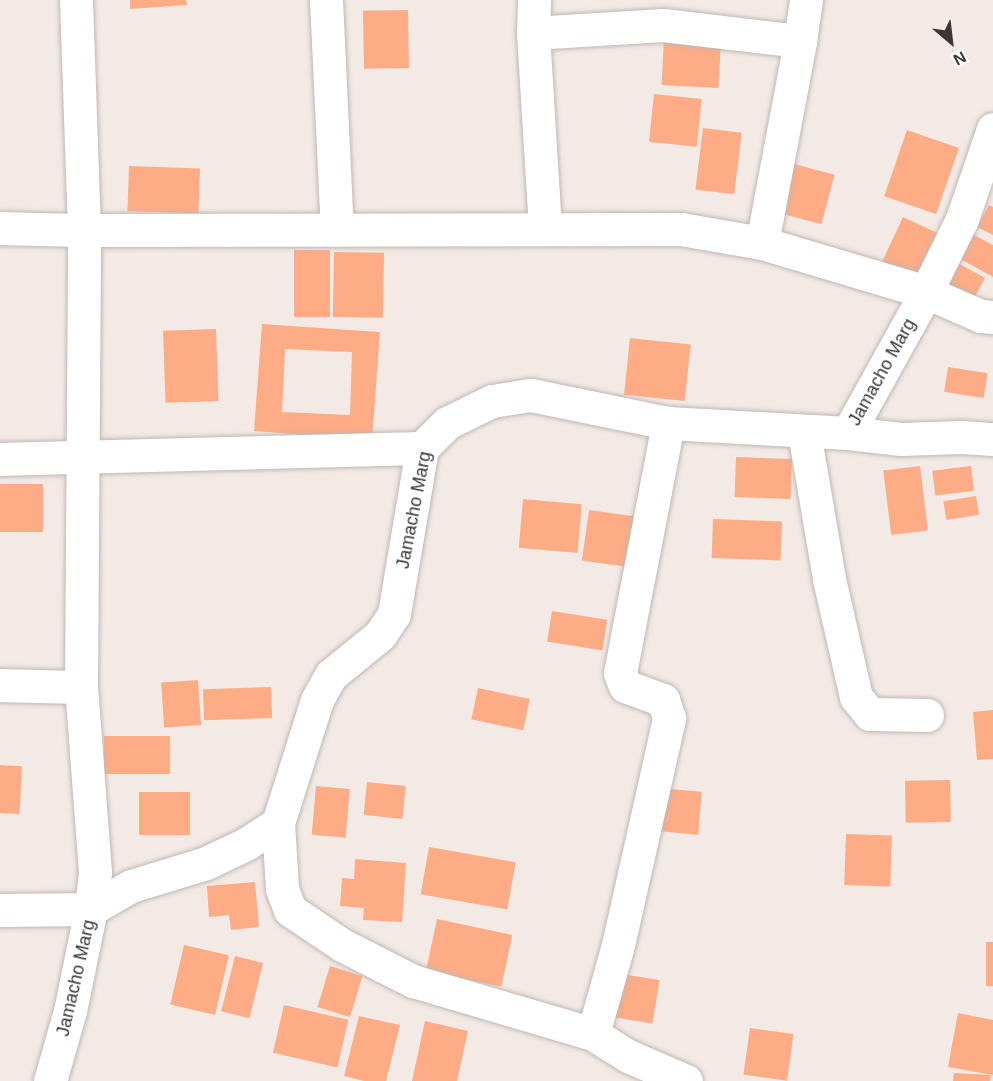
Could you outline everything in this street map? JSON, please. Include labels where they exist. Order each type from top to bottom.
[{"type":"street","points":[[0,910],[91,909],[95,872],[81,687],[84,230],[76,0]]},
{"type":"street","points":[[326,0],[337,230]]},
{"type":"street","points":[[534,0],[533,33],[545,229]]},
{"type":"street","points":[[762,243],[806,0]]},
{"type":"street","points":[[533,33],[663,25],[800,41]]},
{"type":"street","name":"Jamacho Marg","points":[[50,1081],[70,1011],[91,909],[131,886],[206,863],[246,844],[278,823],[317,700],[331,675],[380,635],[394,614],[422,448],[447,423],[492,401],[531,395],[668,423],[848,433],[926,292],[962,219],[993,129]]},
{"type":"street","points":[[0,228],[84,230],[681,229],[762,243],[926,292],[960,310],[993,317]]},
{"type":"street","points":[[593,1034],[618,945],[669,718],[663,700],[625,686],[620,673],[668,423]]},
{"type":"street","points":[[804,432],[829,579],[856,697],[870,714],[927,715]]},
{"type":"street","points":[[848,433],[901,440],[962,437],[993,440]]},
{"type":"street","points":[[0,459],[422,448]]},
{"type":"street","points":[[0,686],[81,687]]},
{"type":"street","points":[[278,823],[282,889],[290,910],[342,945],[413,981],[593,1034],[628,1056],[686,1081]]},
{"type":"building","points":[[130,0],[186,0],[187,5],[130,9]]},
{"type":"building","points":[[408,10],[409,68],[364,69],[363,11]]},
{"type":"building","points":[[664,38],[721,41],[718,88],[662,85]]},
{"type":"building","points":[[654,94],[702,99],[697,147],[649,142]]},
{"type":"building","points":[[703,128],[742,133],[734,194],[695,190]]},
{"type":"building","points":[[907,130],[959,148],[936,214],[884,196]]},
{"type":"building","points":[[794,164],[835,175],[821,224],[781,213]]},
{"type":"building","points":[[129,166],[200,168],[198,213],[127,211]]},
{"type":"building","points":[[989,205],[993,207],[993,235],[977,227]]},
{"type":"building","points":[[903,217],[937,233],[917,277],[882,261]]},
{"type":"building","points":[[968,232],[993,245],[993,277],[955,256]]},
{"type":"building","points":[[294,250],[330,250],[330,317],[294,317]]},
{"type":"building","points":[[334,252],[384,253],[383,318],[333,317]]},
{"type":"building","points":[[958,263],[985,278],[973,299],[946,284]]},
{"type":"building","points":[[262,324],[380,332],[372,440],[254,431]],"holes":[[[285,349],[352,352],[350,415],[282,412]]]},
{"type":"building","points":[[216,329],[219,401],[166,403],[163,331]]},
{"type":"building","points":[[630,338],[691,344],[685,401],[624,395]]},
{"type":"building","points":[[948,367],[988,373],[984,398],[944,392]]},
{"type":"building","points":[[736,457],[792,459],[791,499],[735,497]]},
{"type":"building","points":[[920,466],[928,531],[891,535],[883,471]]},
{"type":"building","points":[[971,466],[974,491],[935,496],[932,471]]},
{"type":"building","points":[[0,484],[43,484],[43,532],[0,532]]},
{"type":"building","points":[[976,496],[979,515],[946,520],[943,501]]},
{"type":"building","points":[[523,499],[582,504],[578,553],[519,548]]},
{"type":"building","points":[[589,510],[634,516],[626,567],[582,561]]},
{"type":"building","points":[[713,519],[782,521],[781,560],[712,558]]},
{"type":"building","points":[[552,611],[607,620],[602,650],[547,642]]},
{"type":"building","points":[[198,680],[201,725],[164,727],[161,683]]},
{"type":"building","points":[[271,687],[272,718],[204,720],[203,689]]},
{"type":"building","points":[[478,688],[530,699],[523,730],[471,719]]},
{"type":"building","points":[[993,710],[993,759],[977,760],[973,712]]},
{"type":"building","points":[[104,736],[170,736],[170,774],[104,774]]},
{"type":"building","points":[[0,765],[22,766],[19,814],[0,813]]},
{"type":"building","points":[[950,780],[951,822],[906,823],[905,781]]},
{"type":"building","points":[[367,782],[406,786],[402,819],[364,815]]},
{"type":"building","points":[[316,786],[350,789],[346,838],[312,835]]},
{"type":"building","points":[[658,788],[702,792],[698,835],[654,831]]},
{"type":"building","points":[[139,792],[190,792],[190,835],[139,835]]},
{"type":"building","points":[[846,834],[892,836],[890,887],[844,885]]},
{"type":"building","points":[[429,847],[516,862],[507,910],[421,894]]},
{"type":"building","points":[[355,859],[406,863],[402,922],[363,920],[364,908],[340,906],[342,878],[354,879]]},
{"type":"building","points":[[255,882],[259,927],[231,930],[229,915],[209,917],[207,886]]},
{"type":"building","points":[[437,919],[512,935],[501,987],[426,971]]},
{"type":"building","points":[[986,942],[993,942],[993,986],[986,986]]},
{"type":"building","points":[[184,945],[229,955],[215,1015],[170,1004]]},
{"type":"building","points":[[235,956],[263,963],[249,1018],[221,1011]]},
{"type":"building","points":[[330,966],[363,976],[350,1017],[317,1007]]},
{"type":"building","points":[[615,973],[659,980],[653,1023],[608,1016]]},
{"type":"building","points":[[284,1005],[348,1020],[337,1068],[273,1053]]},
{"type":"building","points":[[958,1013],[993,1020],[993,1075],[948,1067]]},
{"type":"building","points":[[359,1016],[400,1025],[386,1081],[364,1081],[344,1076]]},
{"type":"building","points":[[425,1021],[468,1031],[457,1081],[412,1081]]},
{"type":"building","points":[[750,1028],[794,1034],[787,1081],[743,1075]]},
{"type":"building","points":[[954,1073],[991,1075],[990,1081],[953,1081]]}]
